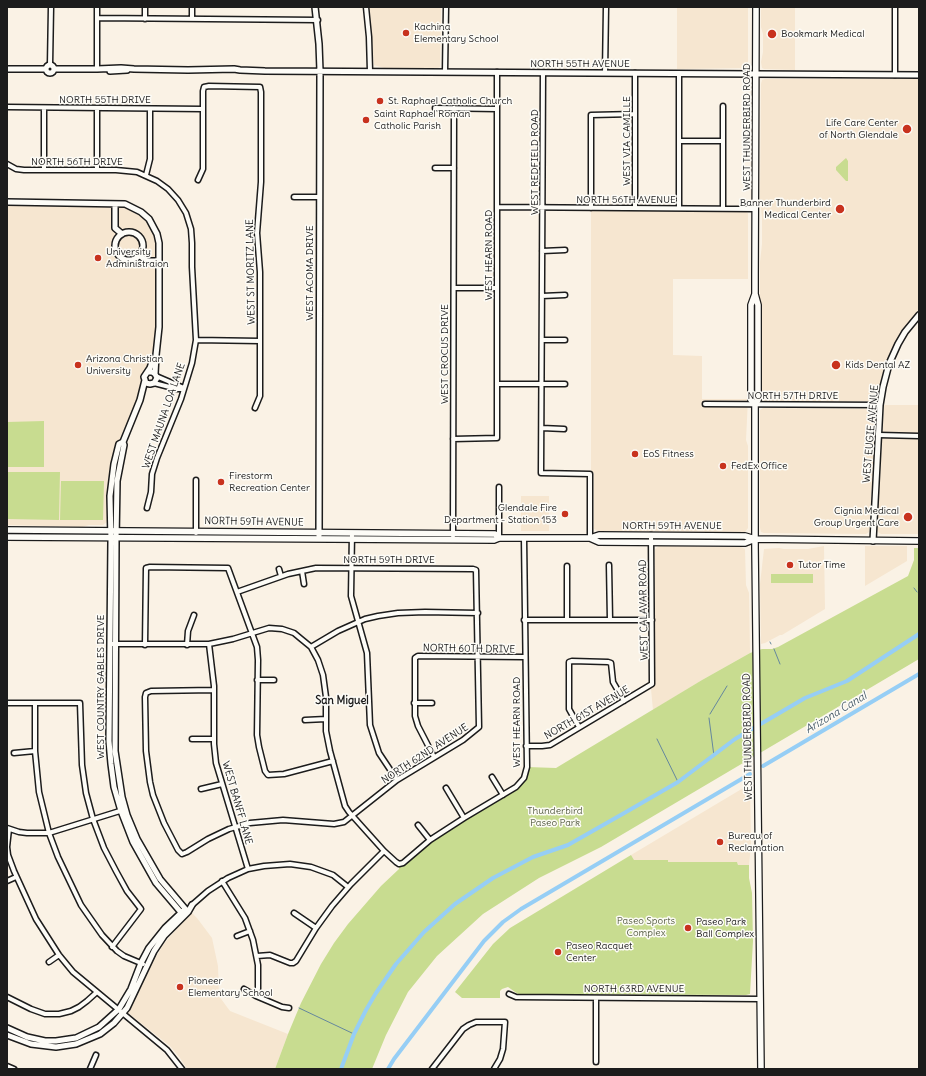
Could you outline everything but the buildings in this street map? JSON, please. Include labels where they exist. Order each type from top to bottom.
[{"type":"main road","name":"WEST THUNDERBIRD ROAD","points":[[756,7],[755,294],[758,305],[758,400],[755,404],[755,539],[761,1069]]},
{"type":"main road","name":"WEST THUNDERBIRD ROAD","points":[[755,294],[751,305],[752,400],[755,404]]},
{"type":"main road","points":[[751,316],[755,324],[755,345],[758,358]]},
{"type":"main road","name":"NORTH 59TH AVENUE","points":[[7,530],[453,533],[495,534],[499,538]]},
{"type":"main road","name":"NORTH 59TH AVENUE","points":[[7,537],[494,540],[499,538],[590,538],[599,535],[651,535],[745,536],[755,539],[919,541]]},
{"type":"main road","points":[[687,542],[701,540],[705,536]]},
{"type":"main road","name":"NORTH 59TH AVENUE","points":[[590,538],[599,542],[745,542],[755,539]]},
{"type":"street","points":[[50,68],[51,7]]},
{"type":"street","points":[[97,7],[97,69]]},
{"type":"street","points":[[145,7],[145,18]]},
{"type":"street","points":[[192,7],[192,19]]},
{"type":"street","name":"WEST ACOMA DRIVE","points":[[315,7],[318,20],[320,71],[319,539]]},
{"type":"street","points":[[366,7],[370,71]]},
{"type":"street","points":[[445,72],[446,7]]},
{"type":"street","points":[[605,73],[606,7]]},
{"type":"street","points":[[895,7],[895,75]]},
{"type":"street","points":[[97,18],[318,20]]},
{"type":"street","name":"NORTH 55TH AVENUE","points":[[7,69],[50,68],[97,69],[107,71],[134,69],[234,69],[543,73],[919,75]]},
{"type":"street","name":"WEST HEARN ROAD","points":[[453,439],[497,438],[497,72]]},
{"type":"street","name":"WEST REDFIELD ROAD","points":[[543,73],[542,473],[590,474],[590,538]]},
{"type":"street","name":"WEST VIA CAMILLE","points":[[635,73],[635,208]]},
{"type":"street","points":[[679,74],[679,208]]},
{"type":"street","name":"WEST ST MORITZ LANE","points":[[203,109],[204,87],[260,87],[261,182],[257,233],[260,272],[260,396],[255,408]]},
{"type":"street","points":[[723,106],[723,208]]},
{"type":"street","name":"NORTH 55TH DRIVE","points":[[7,107],[203,109]]},
{"type":"street","points":[[44,108],[44,170]]},
{"type":"street","points":[[435,108],[497,109]]},
{"type":"street","name":"WEST CROCUS DRIVE","points":[[453,540],[454,108]]},
{"type":"street","points":[[97,109],[97,170]]},
{"type":"street","points":[[146,175],[150,159],[150,109]]},
{"type":"street","points":[[198,180],[203,169],[203,109]]},
{"type":"street","points":[[591,208],[591,115],[635,114]]},
{"type":"street","points":[[679,141],[723,141]]},
{"type":"street","name":"NORTH 56TH DRIVE","points":[[7,166],[16,169],[44,170],[126,170],[146,175]]},
{"type":"street","points":[[435,168],[454,168]]},
{"type":"street","name":"WEST MAUNA LOA LANE","points":[[146,175],[168,189],[178,200],[186,213],[191,228],[196,340],[192,363],[184,389],[152,474],[151,492],[147,508]]},
{"type":"street","points":[[294,197],[319,198]]},
{"type":"street","name":"WEST COUNTRY GABLES DRIVE","points":[[7,202],[125,204],[141,212],[149,219],[157,234],[159,243],[159,327],[156,355],[156,380],[140,400]]},
{"type":"street","points":[[115,204],[115,228],[122,234]]},
{"type":"street","name":"NORTH 56TH AVENUE","points":[[497,207],[755,209]]},
{"type":"street","points":[[132,232],[140,237],[144,246],[140,256],[132,261],[122,259],[116,252],[115,242],[122,234],[132,232]]},
{"type":"street","points":[[542,251],[565,250]]},
{"type":"street","points":[[140,256],[147,261],[159,261]]},
{"type":"street","points":[[454,288],[497,288]]},
{"type":"street","points":[[542,296],[565,295]]},
{"type":"street","name":"WEST EUGIE AVENUE","points":[[873,541],[880,405],[883,387],[893,354],[902,337],[919,315]]},
{"type":"street","points":[[196,340],[260,341]]},
{"type":"street","points":[[542,340],[565,340]]},
{"type":"street","name":"WEST COUNTRY GABLES DRIVE","points":[[156,355],[145,375],[140,400],[123,442],[124,446],[117,481],[113,530],[113,644],[110,752],[112,777],[133,842],[156,883],[184,912]]},
{"type":"street","points":[[148,372],[152,372],[177,389],[184,389]]},
{"type":"street","points":[[145,380],[148,384],[169,384]]},
{"type":"street","points":[[497,384],[565,384]]},
{"type":"street","name":"NORTH 57TH DRIVE","points":[[706,404],[880,405]]},
{"type":"street","points":[[542,428],[564,429]]},
{"type":"street","points":[[879,436],[919,436]]},
{"type":"street","points":[[196,480],[196,538]]},
{"type":"street","points":[[499,487],[499,538]]},
{"type":"street","points":[[352,532],[351,596],[358,622],[364,636],[368,658],[369,706],[372,731],[381,757],[397,780]]},
{"type":"street","name":"WEST CALAVAR ROAD","points":[[651,535],[652,684]]},
{"type":"street","name":"WEST HEARN ROAD","points":[[384,851],[399,864],[403,863],[430,840],[516,787],[524,778],[527,767],[524,657],[524,538]]},
{"type":"street","points":[[566,566],[567,620]]},
{"type":"street","points":[[609,566],[610,620]]},
{"type":"street","points":[[145,644],[146,568],[228,568],[252,633],[258,654],[257,680],[259,747],[265,771],[268,775],[284,774],[333,761]]},
{"type":"street","name":"NORTH 59TH DRIVE","points":[[237,592],[281,576],[321,568],[472,569],[476,570],[478,613]]},
{"type":"street","points":[[279,569],[281,576]]},
{"type":"street","points":[[302,571],[304,584]]},
{"type":"street","points":[[311,647],[338,631],[358,622],[378,616],[398,613],[478,613],[478,657]]},
{"type":"street","points":[[187,645],[188,632],[194,615]]},
{"type":"street","points":[[524,620],[652,620]]},
{"type":"street","points":[[113,644],[209,644],[233,639],[268,628],[282,629],[294,633],[311,647],[318,660],[323,675],[326,697],[326,731],[344,801],[352,815],[384,851],[348,888],[316,928],[296,961],[293,963],[270,955],[257,956]]},
{"type":"street","name":"WEST BANFF LANE","points":[[209,644],[214,690],[214,739],[216,763],[248,869]]},
{"type":"street","name":"NORTH 60TH DRIVE","points":[[414,703],[415,658],[418,656],[524,657]]},
{"type":"street","name":"NORTH 62ND AVENUE","points":[[214,690],[151,691],[146,693],[145,697],[145,744],[153,795],[164,824],[178,850],[182,854],[208,839],[235,827],[250,823],[283,820],[338,824],[344,822],[397,780],[434,756],[463,740],[479,727],[478,657]]},
{"type":"street","points":[[579,727],[569,708],[569,662],[611,663],[613,682],[624,701]]},
{"type":"street","points":[[257,680],[274,680]]},
{"type":"street","name":"NORTH 61ST AVENUE","points":[[526,746],[550,745],[652,684]]},
{"type":"street","points":[[7,703],[80,703],[82,765],[86,793],[93,819],[104,848],[116,871],[127,891],[141,909],[112,947]]},
{"type":"street","points":[[34,703],[35,752],[39,792],[49,833],[63,870],[92,923],[112,947],[124,956],[144,964]]},
{"type":"street","points":[[432,703],[414,703],[415,716],[418,726],[434,756]]},
{"type":"street","points":[[305,720],[326,719]]},
{"type":"street","points":[[192,739],[214,739]]},
{"type":"street","points":[[14,753],[35,752]]},
{"type":"street","points":[[492,777],[503,795]]},
{"type":"street","points":[[202,789],[222,784]]},
{"type":"street","points":[[446,788],[464,818]]},
{"type":"street","points":[[123,810],[49,833],[26,833],[8,828],[8,855],[16,877],[36,919],[59,955],[73,972],[167,1050],[182,1069]]},
{"type":"street","points":[[418,825],[430,840]]},
{"type":"street","points":[[7,1035],[31,1044],[50,1047],[69,1045],[85,1041],[100,1034],[114,1023],[132,994],[144,964],[164,936],[184,912],[208,891],[248,869],[290,864],[311,867],[333,875],[348,888]]},
{"type":"street","points":[[7,881],[16,877]]},
{"type":"street","points":[[222,882],[240,909],[250,931],[257,956],[258,979],[256,996]]},
{"type":"street","points":[[294,913],[316,928]]},
{"type":"street","points":[[237,936],[250,931]]},
{"type":"street","points":[[49,962],[59,955]]},
{"type":"street","points":[[244,989],[276,1005],[289,1008]]},
{"type":"street","points":[[7,997],[45,1014],[59,1014],[79,1007],[97,992]]},
{"type":"street","name":"NORTH 63RD AVENUE","points":[[509,994],[516,997],[760,999]]},
{"type":"street","points":[[596,998],[596,1062]]},
{"type":"street","points":[[7,1028],[22,1036],[38,1040],[69,1040],[82,1036],[99,1027],[121,1011]]},
{"type":"street","points":[[432,1069],[463,1029],[469,1025],[476,1022],[505,1022],[503,1049],[500,1059],[494,1069]]},
{"type":"street","points":[[90,1069],[96,1055]]},
{"type":"street","points":[[7,1066],[14,1069]]},
{"type":"shaded area","name":"Kachina Elementary School","points":[[368,7],[441,7],[440,67],[384,68],[374,65]]},
{"type":"shaded area","points":[[677,7],[748,7],[748,65],[746,68],[677,69]]},
{"type":"shaded area","points":[[761,7],[795,7],[795,70],[762,68],[763,34],[761,27]]},
{"type":"shaded area","name":"Banner Thunderbird Medical Center","points":[[919,79],[919,309],[892,348],[884,368],[877,399],[875,401],[763,401],[760,398],[760,262],[762,244],[762,217],[760,200],[761,84],[762,80]]},
{"type":"shaded area","name":"Arizona Christian University","points":[[7,204],[125,207],[133,210],[147,220],[155,236],[156,329],[153,350],[140,395],[131,412],[113,456],[108,483],[107,522],[103,525],[89,525],[82,527],[7,525]]},
{"type":"shaded area","points":[[591,211],[744,211],[748,213],[748,279],[673,279],[673,355],[702,356],[702,399],[748,399],[746,440],[748,446],[748,528],[745,532],[598,531],[594,529],[594,473],[591,470]]},
{"type":"shaded area","points":[[884,405],[919,405],[919,534],[881,534],[877,530]]},
{"type":"shaded area","points":[[763,408],[873,409],[876,411],[869,532],[866,534],[761,532],[760,410]]},
{"type":"shaded area","points":[[521,496],[549,496],[549,531],[521,531]]},
{"type":"shaded area","points":[[659,546],[741,547],[745,549],[746,585],[749,593],[750,653],[653,710],[651,689],[655,684],[655,549]]},
{"type":"shaded area","points":[[824,546],[825,609],[782,635],[761,644],[760,584],[764,549],[808,549]]},
{"type":"shaded area","points":[[865,546],[907,546],[907,561],[865,586]]},
{"type":"shaded area","points":[[750,784],[751,844],[749,865],[738,865],[737,862],[668,862],[668,860],[634,860],[631,855]]},
{"type":"shaded area","name":"Pioneer Elementary School","points":[[191,912],[212,938],[218,966],[219,996],[230,1011],[288,1034],[275,1069],[187,1069],[170,1046],[128,1013],[128,1010],[151,963],[163,945]]},
{"type":"green space","points":[[846,158],[848,161],[848,181],[846,181],[836,170],[836,167]]},
{"type":"green space","points":[[44,421],[44,467],[7,467],[7,422]]},
{"type":"green space","points":[[7,472],[60,472],[59,520],[7,519]]},
{"type":"green space","points":[[61,481],[104,481],[103,520],[60,520]]},
{"type":"green space","name":"Thunderbird Paseo Park","points":[[914,548],[919,548],[919,659],[601,847],[539,878],[483,914],[437,956],[408,992],[386,1035],[372,1069],[275,1069],[301,1003],[321,964],[348,924],[381,886],[399,869],[399,864],[430,840],[520,783],[527,767],[556,768],[702,680],[750,653],[762,649],[772,649],[778,647],[908,576],[914,560]]},
{"type":"green space","points":[[771,574],[813,574],[813,583],[771,583]]},
{"type":"green space","name":"Paseo Sports Complex","points":[[631,855],[634,860],[668,860],[668,862],[737,862],[738,865],[749,865],[749,878],[752,893],[753,941],[750,994],[518,994],[508,987],[500,991],[500,998],[462,998],[455,992],[493,944],[510,928]]},
{"type":"waterway","points":[[914,588],[917,592]]},
{"type":"waterway","points":[[341,1069],[354,1034],[366,1010],[396,964],[424,932],[455,904],[493,878],[533,857],[568,845],[678,782],[735,739],[805,698],[847,681],[919,634]]},
{"type":"waterway","points":[[774,649],[780,664]]},
{"type":"waterway","name":"Arizona Canal","points":[[763,766],[919,674]]},
{"type":"waterway","points":[[710,714],[727,686]]},
{"type":"waterway","points":[[709,718],[714,756]]},
{"type":"waterway","points":[[657,739],[678,782]]},
{"type":"waterway","points":[[388,1069],[484,941],[503,922],[521,909],[750,774]]},
{"type":"waterway","points":[[299,1008],[354,1034]]},
{"type":"place","name":"Kachina Elementary School","points":[[406,33]]},
{"type":"place","name":"Bookmark Medical","points":[[772,34]]},
{"type":"place","name":"St. Raphael Catholic Church","points":[[380,101]]},
{"type":"place","name":"Saint Raphael Roman Catholic Parish","points":[[366,120]]},
{"type":"place","name":"Life Care Center of North Glendale","points":[[907,129]]},
{"type":"place","name":"Banner Thunderbird Medical Center","points":[[840,209]]},
{"type":"place","name":"University Administraion","points":[[98,258]]},
{"type":"place","name":"Arizona Christian University","points":[[78,365]]},
{"type":"place","name":"Kids Dental AZ","points":[[836,365]]},
{"type":"place","name":"EoS Fitness","points":[[635,454]]},
{"type":"place","name":"FedEx Office","points":[[723,466]]},
{"type":"place","name":"Firestorm Recreation Center","points":[[221,482]]},
{"type":"place","name":"Glendale Fire Department - Station 153","points":[[565,514]]},
{"type":"place","name":"Cignia Medical Group Urgent Care","points":[[908,517]]},
{"type":"place","name":"Tutor Time","points":[[790,565]]},
{"type":"place","name":"Bureau of Reclamation","points":[[720,842]]},
{"type":"place","name":"Paseo Park Ball Complex","points":[[688,928]]},
{"type":"place","name":"Paseo Racquet Center","points":[[558,952]]},
{"type":"place","name":"Pioneer Elementary School","points":[[180,987]]},
{"type":"district","name":"San Miguel","points":[[342,701]]}]
